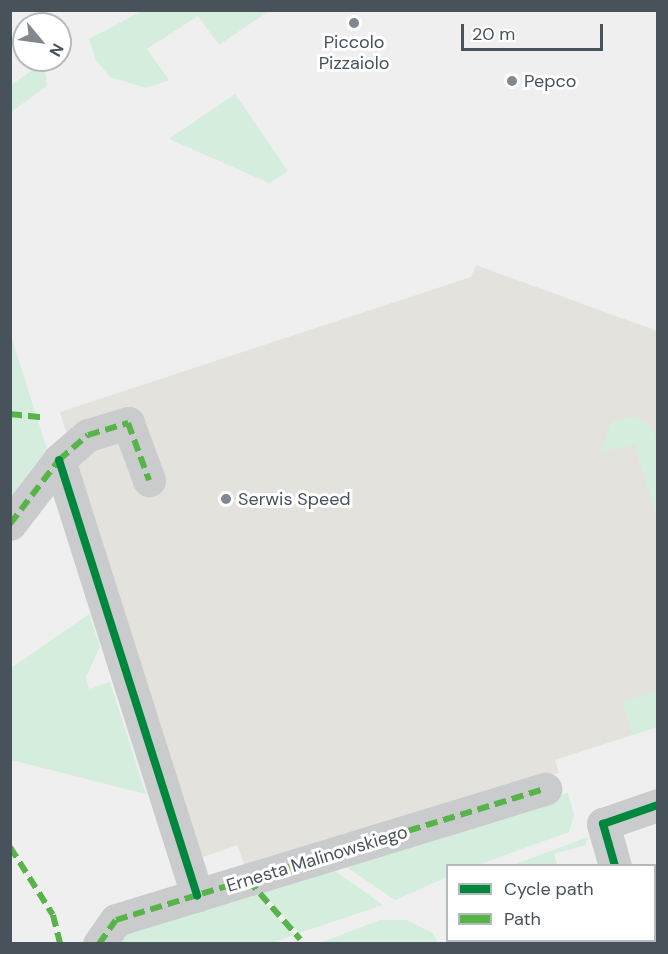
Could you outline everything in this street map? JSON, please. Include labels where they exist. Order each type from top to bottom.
[{"type":"street","points":[[10,524],[59,460],[88,435],[128,423],[149,480]]},
{"type":"street","points":[[59,460],[197,896]]},
{"type":"street","name":"Ernesta Malinowskiego","points":[[99,944],[116,920],[545,789]]},
{"type":"street","points":[[614,864],[603,824],[657,805]]},
{"type":"shaded area","points":[[476,265],[657,331],[657,727],[555,760],[559,773],[247,871],[237,845],[198,859],[60,412],[471,277]]},
{"type":"green space","points":[[142,11],[269,11],[219,45],[198,16],[147,49],[169,80],[146,88],[110,77],[96,60],[89,39]]},
{"type":"green space","points":[[30,72],[45,72],[47,86],[11,112],[11,85]]},
{"type":"green space","points":[[235,94],[288,171],[269,183],[169,139]]},
{"type":"green space","points":[[10,333],[47,449],[10,498]]},
{"type":"green space","points":[[633,416],[651,425],[657,441],[657,519],[634,444],[601,452],[611,422]]},
{"type":"green space","points":[[89,614],[100,647],[86,677],[89,689],[110,682],[146,794],[11,760],[11,668]]},
{"type":"green space","points":[[657,691],[657,727],[633,735],[622,702]]},
{"type":"green space","points":[[568,793],[574,815],[569,832],[481,864],[446,864],[446,877],[395,900],[339,862]]},
{"type":"green space","points":[[588,837],[586,845],[554,854],[557,864],[515,864]]},
{"type":"green space","points":[[328,866],[383,905],[299,933],[258,888]]},
{"type":"green space","points":[[252,889],[294,935],[269,944],[110,944],[108,934]]},
{"type":"green space","points":[[380,920],[407,920],[433,933],[438,943],[320,943]]},
{"type":"green space","points":[[515,942],[578,942],[578,943]]},
{"type":"marked path","points":[[10,414],[46,418]]},
{"type":"marked path","points":[[10,524],[59,460],[88,435],[128,423],[149,480]]},
{"type":"marked path","points":[[99,944],[116,920],[545,789]]},
{"type":"marked path","points":[[10,847],[53,915],[60,944]]},
{"type":"marked path","points":[[248,880],[300,939]]},
{"type":"cycle path","points":[[59,460],[197,896]]},
{"type":"cycle path","points":[[614,864],[603,824],[658,805]]},
{"type":"place","name":"Piccolo Pizzaiolo","points":[[354,23]]},
{"type":"place","name":"Pepco","points":[[512,81]]},
{"type":"place","name":"Serwis Speed","points":[[226,499]]}]
